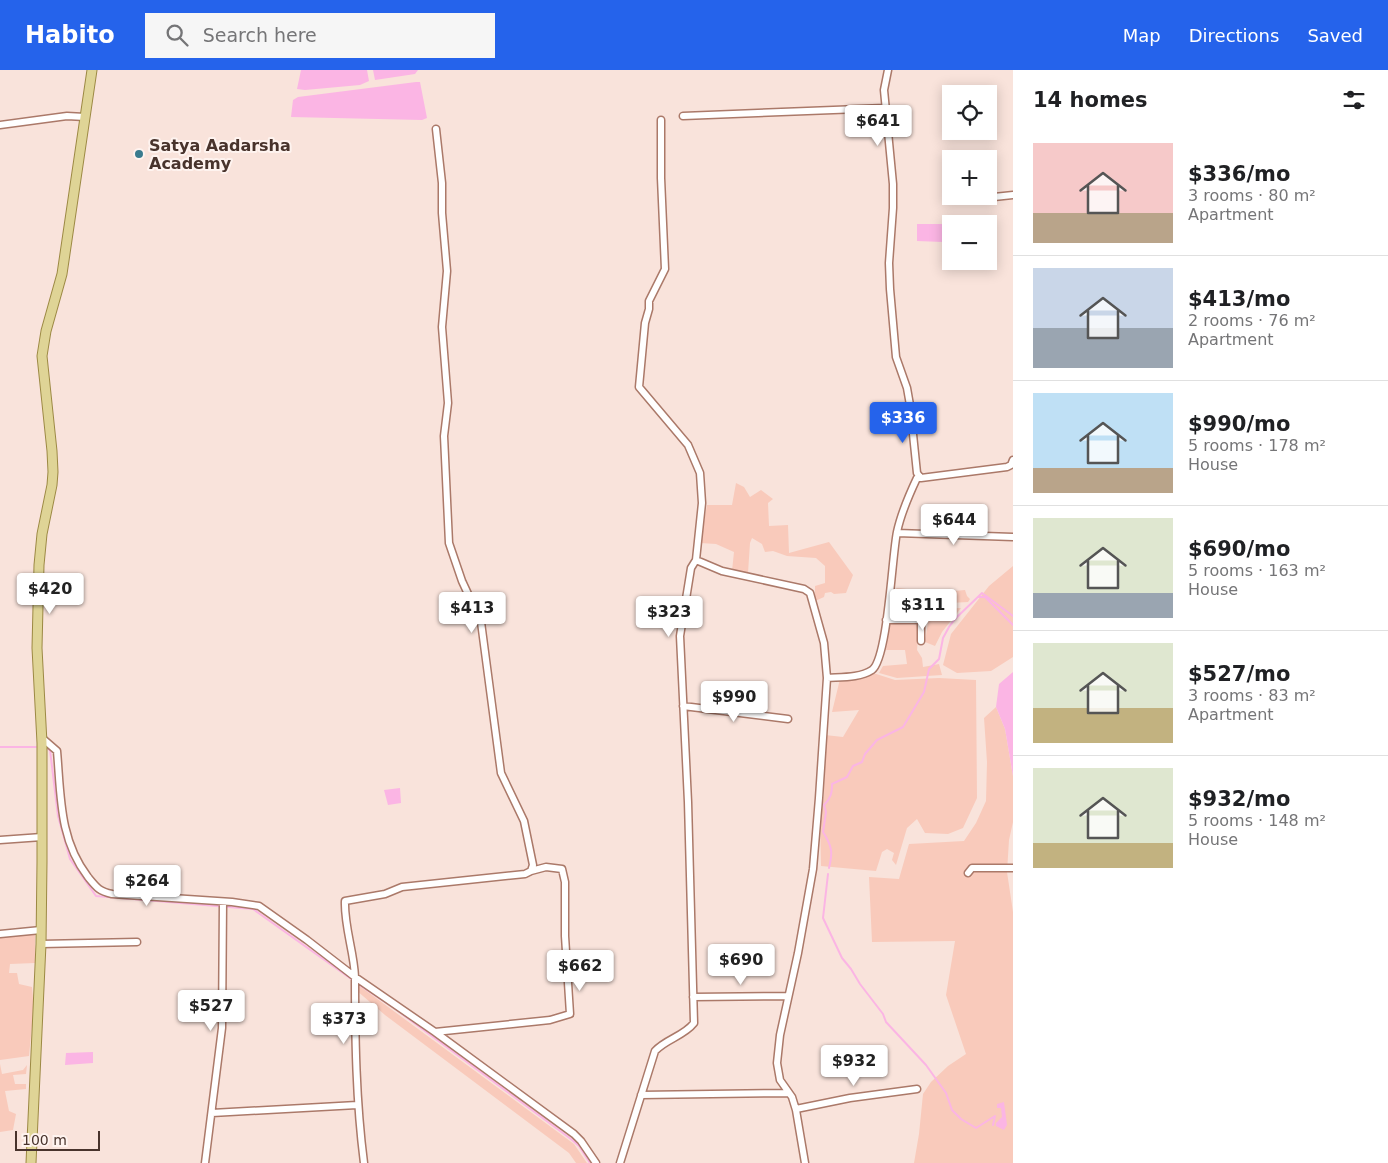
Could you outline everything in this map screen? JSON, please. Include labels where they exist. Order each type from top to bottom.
[{"type":"main road","points":[[31,1163],[41,944],[42,738],[37,648],[39,565],[42,534],[53,472],[42,356],[46,331],[62,274],[92,70]]},
{"type":"street","points":[[888,70],[884,90],[893,184],[889,263],[890,289],[896,357],[907,388],[917,474],[921,478]]},
{"type":"street","points":[[683,116],[885,108]]},
{"type":"street","points":[[0,125],[67,116],[85,116]]},
{"type":"street","points":[[620,1163],[655,1051],[659,1046],[690,1028],[694,1023],[688,802],[680,636],[691,568],[696,560],[702,503],[700,473],[688,445],[639,387],[649,301],[665,269],[661,120]]},
{"type":"street","points":[[436,129],[442,183],[442,213],[447,271],[442,327],[448,403],[444,436],[449,543],[462,581],[481,622],[502,773],[524,821],[534,865],[531,871]]},
{"type":"street","points":[[997,197],[1013,195]]},
{"type":"street","points":[[827,678],[854,676],[873,669],[877,664],[892,587],[897,533],[909,495],[917,478],[1007,467],[1011,466],[1013,460]]},
{"type":"street","points":[[897,533],[1013,537]]},
{"type":"street","points":[[696,560],[722,570],[798,587],[810,593],[824,643],[827,678],[813,869],[780,1035],[777,1063],[780,1080],[789,1093],[796,1109],[805,1163]]},
{"type":"street","points":[[920,641],[921,620],[927,596]]},
{"type":"street","points":[[886,620],[921,620]]},
{"type":"street","points":[[683,706],[788,719]]},
{"type":"street","points":[[42,738],[57,751],[61,801],[69,844],[79,864],[100,891],[112,894],[259,906],[307,940],[354,981],[435,1032],[574,1134],[596,1163]]},
{"type":"street","points":[[0,840],[42,837]]},
{"type":"street","points":[[364,1163],[357,1105],[354,981],[345,901],[386,894],[402,887],[525,874],[546,867],[562,869],[565,882],[565,936],[570,1014],[550,1020],[435,1032]]},
{"type":"street","points":[[968,874],[972,868],[1013,868]]},
{"type":"street","points":[[205,1163],[222,1028],[223,902]]},
{"type":"street","points":[[0,934],[41,930]]},
{"type":"street","points":[[41,944],[137,942]]},
{"type":"street","points":[[693,996],[788,996]]},
{"type":"street","points":[[796,1109],[858,1097],[917,1089]]},
{"type":"street","points":[[641,1095],[789,1093]]},
{"type":"street","points":[[212,1113],[357,1105]]},
{"type":"shaded area","points":[[301,70],[367,70],[369,81],[360,85],[305,90],[297,89]]},
{"type":"shaded area","points":[[373,70],[418,70],[415,74],[375,80]]},
{"type":"shaded area","points":[[420,82],[427,118],[422,120],[291,117],[293,100],[298,97]]},
{"type":"shaded area","points":[[917,224],[942,224],[942,242],[917,241]]},
{"type":"shaded area","points":[[736,483],[744,487],[750,497],[761,490],[773,499],[768,503],[769,526],[788,525],[789,553],[829,542],[853,575],[846,593],[825,593],[824,597],[815,601],[815,586],[825,583],[825,566],[816,558],[787,556],[773,551],[765,552],[762,544],[752,538],[748,573],[732,571],[734,552],[716,544],[700,543],[707,505],[732,505]]},
{"type":"shaded area","points":[[1013,566],[1013,657],[991,671],[957,673],[943,665],[951,634],[989,586]]},
{"type":"shaded area","points":[[897,588],[917,590],[923,597],[920,616],[889,616],[892,604],[909,601],[910,593],[894,590]]},
{"type":"shaded area","points":[[965,590],[970,599],[968,602],[931,604],[931,593]]},
{"type":"shaded area","points":[[961,608],[942,632],[935,646],[925,642],[930,609]]},
{"type":"shaded area","points":[[890,624],[919,625],[917,650],[922,658],[923,667],[939,664],[942,675],[897,678],[879,673],[883,666],[907,664],[905,650],[886,650]]},
{"type":"shaded area","points":[[870,672],[895,680],[939,678],[976,680],[977,798],[963,828],[948,834],[925,833],[917,819],[907,828],[896,865],[892,860],[894,853],[887,849],[882,852],[876,871],[821,866],[820,818],[824,796],[825,735],[843,737],[859,710],[832,712],[840,679]]},
{"type":"shaded area","points":[[1013,672],[1013,776],[1005,729],[996,707],[999,684]]},
{"type":"shaded area","points":[[996,707],[1005,729],[1013,776],[1013,822],[1009,840],[1007,872],[1013,912],[1013,1163],[914,1163],[923,1094],[931,1082],[948,1066],[966,1054],[946,995],[955,941],[872,942],[869,877],[899,879],[909,844],[964,841],[976,823],[986,801],[987,762],[984,718]]},
{"type":"shaded area","points":[[400,788],[401,803],[388,805],[384,790]]},
{"type":"shaded area","points":[[35,932],[35,963],[10,964],[9,973],[17,973],[19,984],[32,987],[33,1012],[29,1056],[0,1060],[0,937]]},
{"type":"shaded area","points":[[357,984],[574,1144],[587,1163],[576,1163],[569,1153],[385,1015],[356,990]]},
{"type":"shaded area","points":[[93,1052],[93,1063],[65,1065],[66,1053]]},
{"type":"shaded area","points":[[0,1064],[2,1074],[23,1070],[27,1065],[26,1074],[13,1075],[15,1084],[26,1084],[26,1089],[5,1091],[9,1111],[16,1114],[13,1130],[0,1132]]},
{"type":"shaded area","points":[[1004,1102],[1007,1125],[1004,1130],[996,1126],[996,1123],[1002,1117],[1001,1108],[997,1108],[997,1104]]},
{"type":"waterway","points":[[829,868],[831,849],[823,832],[826,812],[824,805],[831,795],[832,784],[847,777],[853,766],[862,762],[865,754],[877,740],[903,727],[924,692],[929,669],[939,659],[943,638],[949,627],[982,593],[1013,616]]},
{"type":"waterway","points":[[978,597],[985,597],[1013,625]]},
{"type":"waterway","points":[[0,747],[36,747]]},
{"type":"waterway","points":[[44,747],[50,750],[58,816],[70,859],[96,896],[253,909],[354,981]]},
{"type":"waterway","points":[[828,874],[823,918],[842,958],[883,1014],[886,1022],[926,1065],[946,1093],[952,1110],[961,1119],[976,1128],[995,1116],[993,1125]]},
{"type":"waterway","points":[[358,984],[394,1008],[571,1139],[579,1146],[590,1163]]},
{"type":"place","name":"Satya Aadarsha Academy","points":[[139,154]]}]
